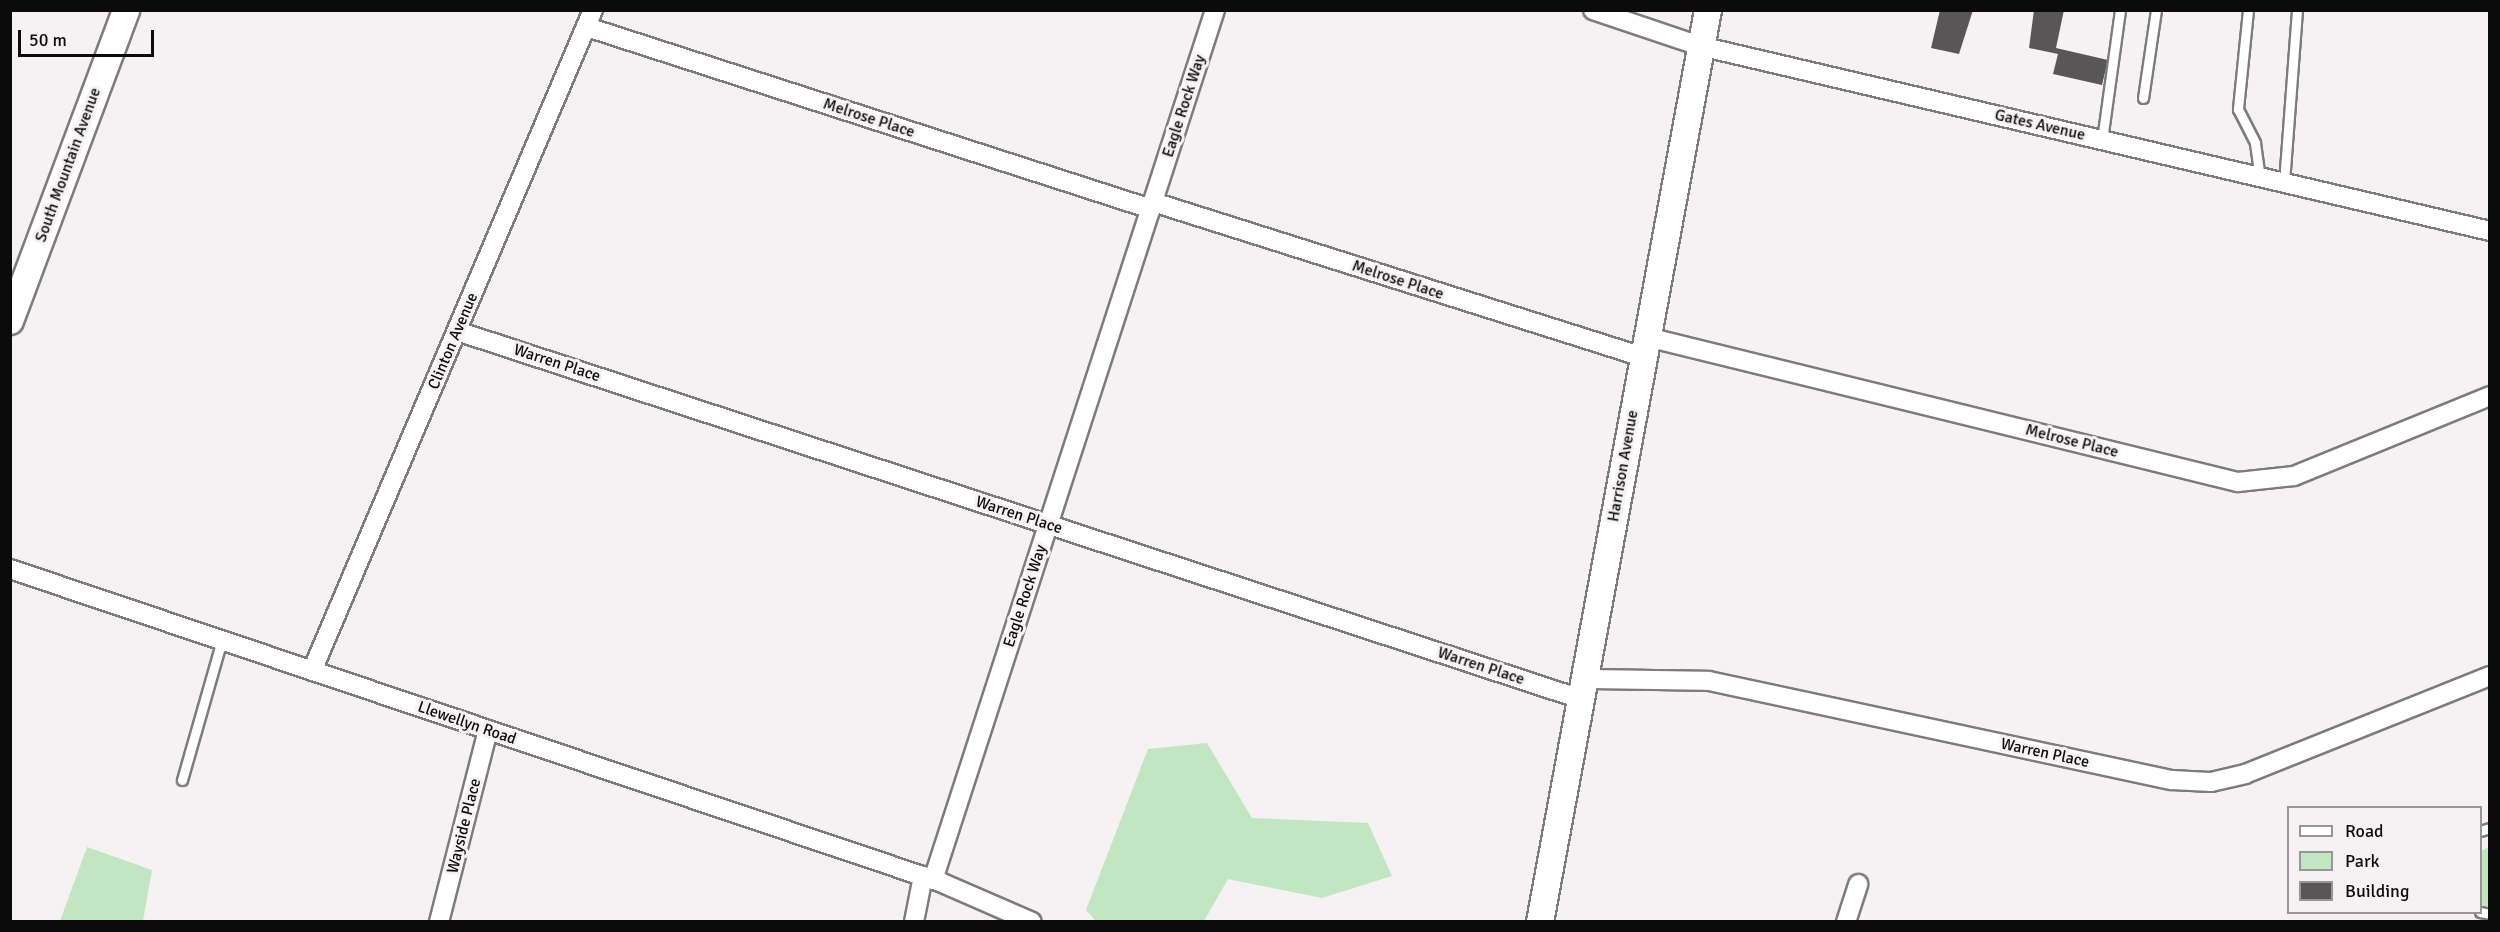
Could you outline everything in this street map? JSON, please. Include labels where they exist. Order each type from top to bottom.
[{"type":"street","name":"South Mountain Avenue","points":[[10,321],[126,10]]},
{"type":"street","name":"Eagle Rock Way","points":[[914,921],[1048,524],[1215,10]]},
{"type":"street","name":"Gates Avenue","points":[[1593,10],[1700,46],[2490,231]]},
{"type":"street","name":"Harrison Avenue","points":[[1540,921],[1708,10]]},
{"type":"street","name":"Melrose Place","points":[[590,19],[1152,205],[1645,347],[2238,482],[2294,476],[2490,396]]},
{"type":"street","name":"Clinton Avenue","points":[[312,671],[590,19]]},
{"type":"street","name":"Warren Place","points":[[457,331],[1048,524],[1583,689],[1709,681],[2172,780],[2211,782],[2245,774],[2490,676]]},
{"type":"street","name":"Llewellyn Road","points":[[10,569],[928,878],[1032,921]]},
{"type":"street","name":"Wayside Place","points":[[439,921],[488,730]]},
{"type":"street","points":[[1846,921],[1858,884]]},
{"type":"lane","points":[[2102,140],[2120,10]]},
{"type":"lane","points":[[2143,98],[2156,10]]},
{"type":"lane","points":[[2248,10],[2238,109],[2255,143],[2260,177]]},
{"type":"lane","points":[[2284,183],[2297,10]]},
{"type":"lane","points":[[182,780],[222,640]]},
{"type":"green space","points":[[1207,743],[1252,818],[1368,823],[1392,876],[1322,898],[1228,879],[1204,921],[1096,921],[1086,910],[1148,749]]},
{"type":"green space","points":[[87,847],[152,870],[143,921],[60,921]]},
{"type":"green space","points":[[2489,847],[2489,917],[2485,919],[2482,909],[2482,850]]},
{"type":"building","points":[[1940,10],[1973,10],[1959,54],[1931,48]]},
{"type":"building","points":[[2034,10],[2064,10],[2056,48],[2108,60],[2102,85],[2053,74],[2058,54],[2029,48]]}]
